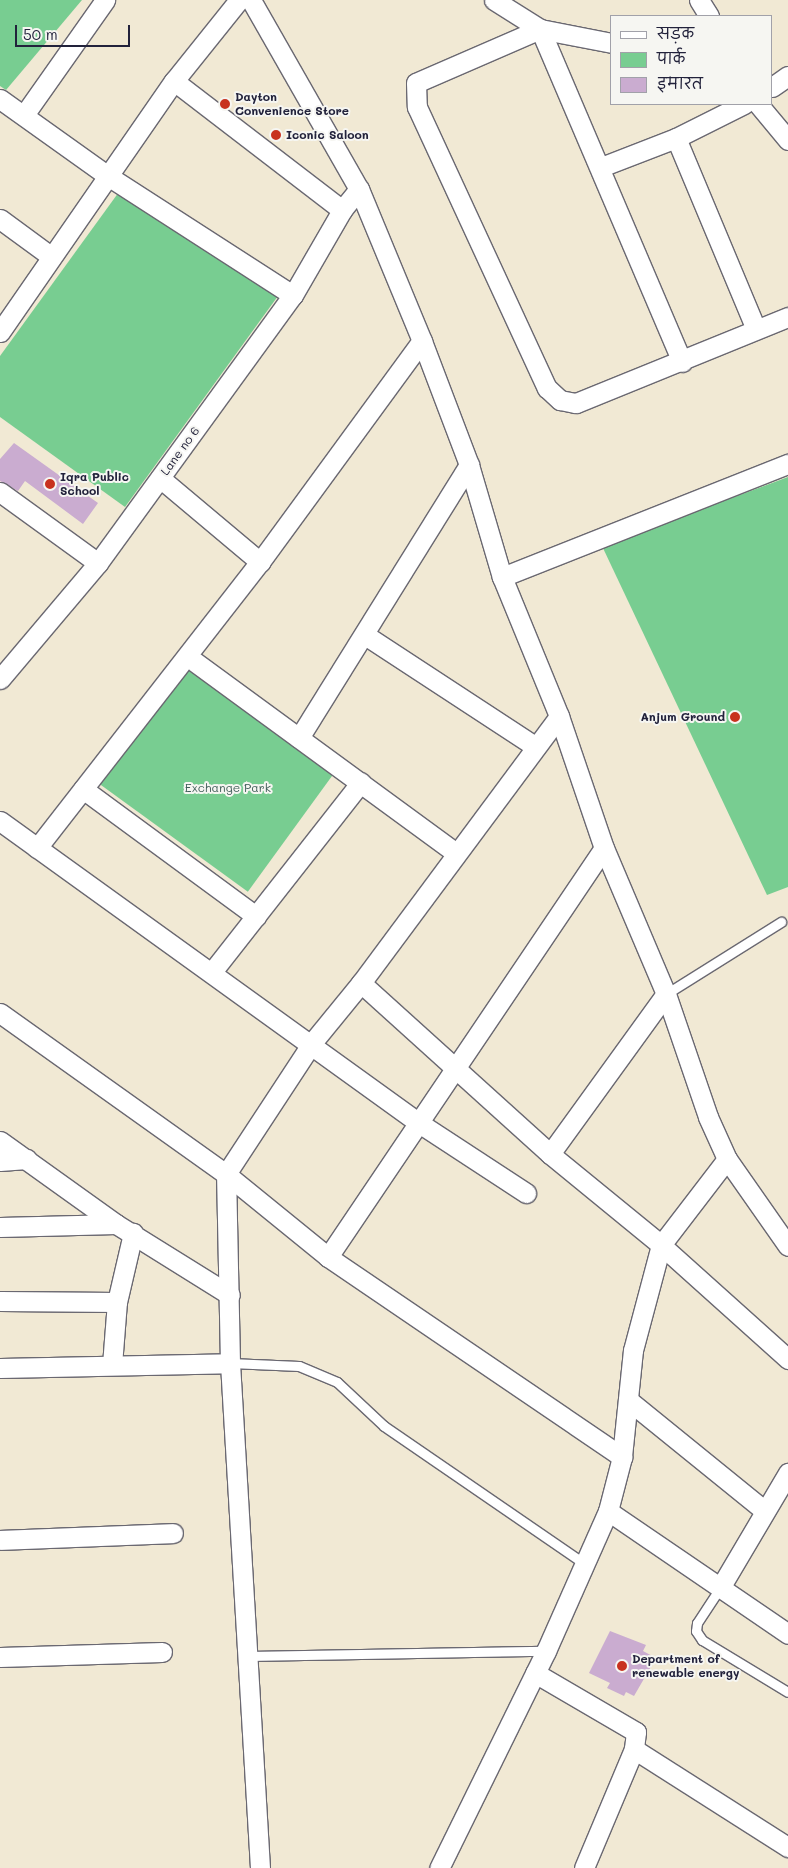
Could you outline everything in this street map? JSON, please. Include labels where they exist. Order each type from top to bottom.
[{"type":"street","points":[[24,115],[106,0]]},
{"type":"street","points":[[0,332],[174,81],[239,0]]},
{"type":"street","points":[[251,0],[359,189],[422,341],[469,466],[502,577],[560,716],[604,848],[666,994],[708,1116],[727,1159],[788,1246]]},
{"type":"street","points":[[494,0],[540,29],[610,43]]},
{"type":"street","points":[[540,29],[601,167],[682,362]]},
{"type":"street","points":[[540,29],[420,78],[416,82],[417,107],[553,396],[576,403],[682,362],[788,317]]},
{"type":"street","points":[[773,86],[788,76]]},
{"type":"street","points":[[174,81],[342,210]]},
{"type":"street","points":[[0,99],[108,176],[293,295]]},
{"type":"street","points":[[601,167],[676,138],[742,105]]},
{"type":"street","points":[[759,105],[788,140]]},
{"type":"street","points":[[676,138],[756,329]]},
{"type":"street","name":"Lane no 6","points":[[3,668],[98,563],[293,295],[342,210],[359,189]]},
{"type":"street","points":[[0,219],[52,257]]},
{"type":"street","points":[[37,848],[260,562],[422,341]]},
{"type":"street","points":[[502,577],[788,464]]},
{"type":"street","points":[[299,738],[469,466]]},
{"type":"street","points":[[160,478],[260,562]]},
{"type":"street","points":[[0,492],[98,563]]},
{"type":"street","points":[[365,635],[536,747]]},
{"type":"street","points":[[195,662],[362,782],[456,853]]},
{"type":"street","points":[[260,1868],[230,1363],[226,1174],[312,1043],[361,984],[456,853],[560,716]]},
{"type":"street","points":[[212,972],[362,782]]},
{"type":"street","points":[[83,789],[256,916]]},
{"type":"street","points":[[0,821],[312,1043],[419,1123],[526,1194]]},
{"type":"street","points":[[328,1258],[419,1123],[454,1066],[604,848]]},
{"type":"street","points":[[361,984],[550,1154],[661,1245],[788,1359]]},
{"type":"street","points":[[550,1154],[666,994]]},
{"type":"street","points":[[0,1013],[226,1174],[328,1258],[622,1457]]},
{"type":"street","points":[[0,1141],[116,1224],[230,1295]]},
{"type":"street","points":[[0,1161],[27,1159]]},
{"type":"street","points":[[439,1868],[546,1650],[586,1565],[608,1511],[622,1457],[633,1350],[661,1245],[727,1159]]},
{"type":"street","points":[[0,1227],[116,1224]]},
{"type":"street","points":[[112,1364],[117,1302],[133,1233]]},
{"type":"street","points":[[0,1301],[117,1302]]},
{"type":"street","points":[[0,1368],[112,1364],[230,1363]]},
{"type":"street","points":[[628,1400],[765,1511]]},
{"type":"street","points":[[720,1588],[788,1473]]},
{"type":"street","points":[[608,1511],[788,1634]]},
{"type":"street","points":[[0,1540],[173,1533]]},
{"type":"street","points":[[0,1657],[162,1652]]},
{"type":"street","points":[[535,1673],[636,1732],[634,1749],[584,1868]]},
{"type":"street","points":[[634,1749],[788,1847]]},
{"type":"lane","points":[[666,994],[781,922]]},
{"type":"lane","points":[[230,1363],[298,1366],[337,1382],[384,1426],[586,1565]]},
{"type":"lane","points":[[720,1588],[698,1623],[696,1631],[702,1640],[788,1692]]},
{"type":"lane","points":[[248,1656],[546,1650]]},
{"type":"green space","points":[[0,0],[82,0],[6,90],[0,86]]},
{"type":"green space","points":[[124,185],[278,296],[125,507],[0,417],[0,356]]},
{"type":"green space","name":"Anjum Ground","points":[[788,477],[788,887],[767,895],[602,546]]},
{"type":"green space","name":"Exchange Park","points":[[181,664],[333,775],[248,892],[96,781]]},
{"type":"building","name":"Iqra Public School","points":[[14,443],[98,503],[83,524],[25,481],[18,491],[0,481],[0,459]]},
{"type":"building","name":"Department of renewable energy","points":[[610,1631],[646,1645],[643,1651],[656,1658],[634,1696],[626,1692],[624,1696],[607,1688],[610,1683],[589,1673]]},
{"type":"place","name":"Dayton Convenience Store","points":[[225,104]]},
{"type":"place","name":"Iconic Saloon","points":[[276,135]]},
{"type":"place","name":"Iqra Public School","points":[[50,484]]},
{"type":"place","name":"Anjum Ground","points":[[735,717]]},
{"type":"place","name":"Department of renewable energy","points":[[622,1666]]}]
